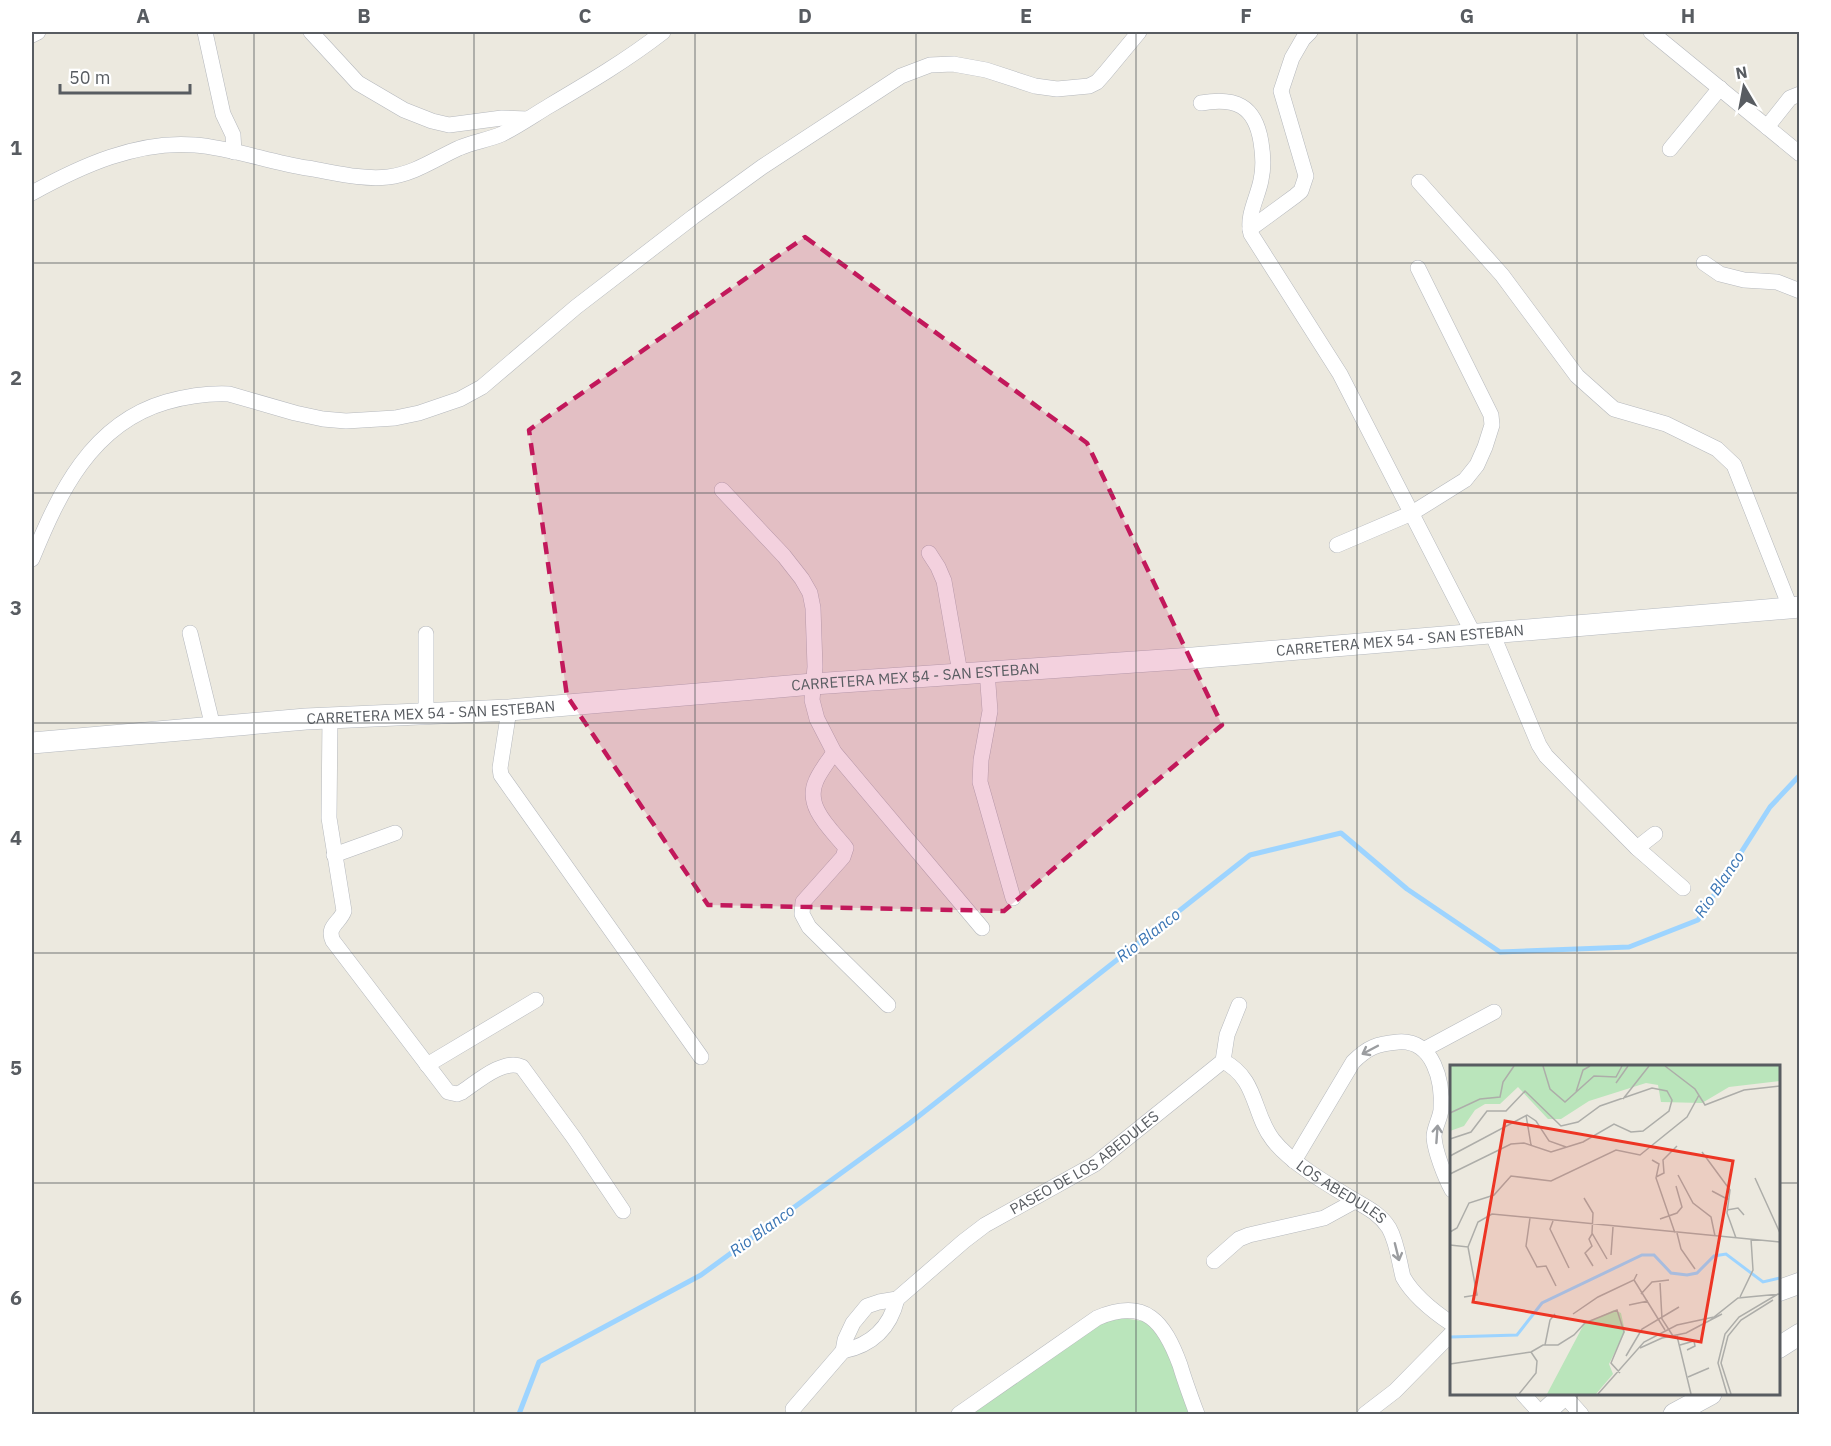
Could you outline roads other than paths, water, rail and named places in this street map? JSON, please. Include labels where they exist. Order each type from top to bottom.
[{"type":"street","points":[[32,35],[38,32]]},
{"type":"street","points":[[205,32],[223,114],[233,135],[234,152]]},
{"type":"street","points":[[311,32],[358,83],[404,110],[432,121],[449,124],[495,119],[527,119]]},
{"type":"street","points":[[32,193],[114,156],[177,144],[197,145],[294,166],[368,178],[388,177],[416,170],[465,145],[503,133],[604,74],[663,32]]},
{"type":"street","points":[[32,560],[60,496],[90,453],[110,430],[133,415],[184,397],[215,394],[229,394],[322,419],[346,421],[395,418],[439,407],[482,387],[576,307],[693,217],[762,167],[901,76],[930,65],[953,64],[986,70],[1035,86],[1057,89],[1089,86],[1105,73],[1139,32]]},
{"type":"street","points":[[1250,229],[1295,196],[1304,183],[1305,168],[1281,91],[1292,58],[1310,32]]},
{"type":"street","points":[[1651,32],[1800,154]]},
{"type":"street","points":[[1670,149],[1720,88]]},
{"type":"street","points":[[1767,126],[1790,98],[1800,94]]},
{"type":"street","points":[[1201,103],[1224,100],[1238,104],[1247,109],[1256,121],[1263,166],[1250,218],[1250,229],[1254,239],[1340,374],[1412,513],[1483,634],[1539,745],[1546,756],[1637,848],[1683,888]]},
{"type":"street","points":[[1419,182],[1502,275],[1577,376],[1614,409],[1666,424],[1717,449],[1734,465],[1795,607]]},
{"type":"street","points":[[1704,263],[1720,274],[1744,280],[1777,282],[1800,301]]},
{"type":"street","points":[[1337,545],[1412,513],[1465,480],[1472,473],[1485,447],[1493,420],[1418,268]]},
{"type":"street","points":[[1782,285],[1800,291]]},
{"type":"street","points":[[722,490],[784,556],[810,593],[813,609],[814,710],[834,753],[982,928]]},
{"type":"street","points":[[929,553],[944,581],[960,673]]},
{"type":"street","name":"CARRETERA MEX 54 - SAN ESTEBAN","points":[[32,743],[330,717],[509,710],[813,684],[1116,664],[1795,607]]},
{"type":"street","points":[[190,633],[213,728]]},
{"type":"street","points":[[426,634],[426,713]]},
{"type":"street","points":[[987,671],[990,711],[981,760],[980,782],[1013,898]]},
{"type":"street","points":[[509,710],[500,768],[501,775],[701,1057]]},
{"type":"street","points":[[330,717],[329,818],[344,911],[341,918],[332,926],[331,936],[444,1089],[452,1094],[462,1092],[502,1066],[516,1064],[522,1067],[574,1138],[623,1211]]},
{"type":"street","points":[[834,753],[815,783],[812,799],[818,812],[846,848],[843,857],[803,902],[802,914],[809,927],[888,1005]]},
{"type":"street","points":[[334,855],[395,833]]},
{"type":"street","points":[[1637,848],[1655,834]]},
{"type":"street","points":[[427,1065],[536,1000]]},
{"type":"street","points":[[1223,1061],[1227,1035],[1239,1005]]},
{"type":"street","points":[[1425,1049],[1494,1012]]},
{"type":"street","points":[[1294,1161],[1353,1062],[1371,1047],[1403,1041],[1414,1043],[1425,1049],[1438,1077],[1441,1112],[1434,1137],[1442,1168],[1450,1186]]},
{"type":"street","name":"LOS ABEDULES","points":[[1223,1061],[1232,1066],[1246,1081],[1268,1132],[1281,1149],[1294,1161],[1379,1215],[1390,1230],[1406,1284],[1450,1322]]},
{"type":"street","name":"PASEO DE LOS ABEDULES","points":[[793,1409],[843,1351],[848,1332],[863,1309],[872,1304],[897,1299],[985,1225],[1095,1164],[1223,1061]]},
{"type":"street","points":[[1214,1261],[1239,1239],[1324,1218],[1355,1201]]},
{"type":"street","points":[[1780,1290],[1800,1282]]},
{"type":"street","name":"PASEO DE LOS ABEDULES","points":[[843,1351],[860,1346],[882,1331],[891,1318],[897,1299]]},
{"type":"street","points":[[959,1414],[1097,1318],[1125,1311],[1142,1312],[1158,1322],[1165,1332],[1197,1414]]},
{"type":"street","points":[[1780,1347],[1800,1334]]},
{"type":"street","points":[[1365,1414],[1395,1390],[1450,1335]]},
{"type":"street","points":[[1524,1395],[1542,1414],[1563,1395]]},
{"type":"street","points":[[1565,1395],[1581,1414]]},
{"type":"street","points":[[1674,1414],[1709,1395]]},
{"type":"waterway","name":"Rio Blanco","points":[[519,1414],[539,1362],[701,1275],[910,1123],[1250,855],[1341,833],[1407,889],[1500,952],[1629,947],[1698,920],[1770,807],[1800,775]]}]
